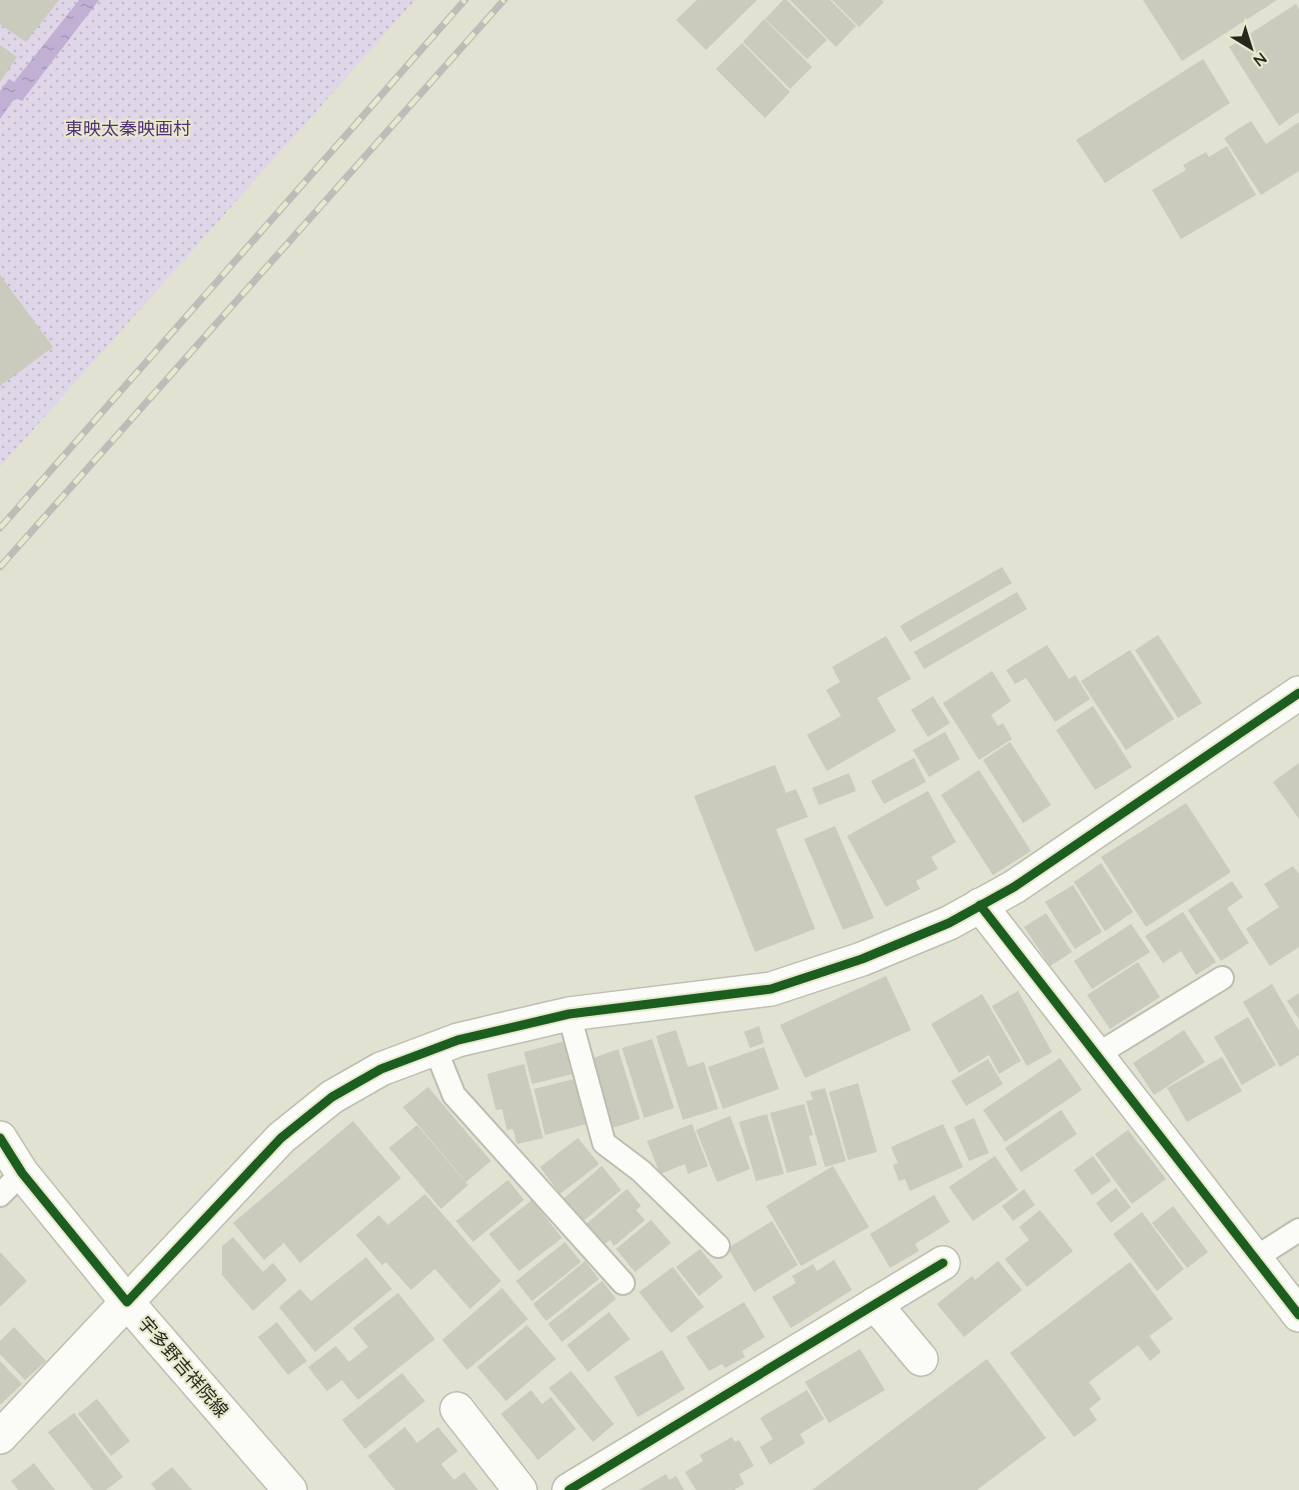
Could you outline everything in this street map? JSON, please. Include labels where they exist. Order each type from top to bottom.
[{"type":"street","points":[[0,1138],[11,1184],[127,1302],[280,1138],[332,1097],[381,1069],[435,1048],[569,1014],[771,989],[862,959],[949,923],[980,905],[1092,836],[1299,693]]},
{"type":"street","points":[[980,905],[1299,1315]]},
{"type":"street","points":[[569,1490],[943,1263]]},
{"type":"street","name":"宇多野吉祥院線","points":[[1,1436],[127,1302],[290,1490]]},
{"type":"street","points":[[875,1304],[921,1359]]},
{"type":"street","points":[[457,1409],[520,1490]]},
{"type":"lane","points":[[1098,1054],[1222,978]]},
{"type":"lane","points":[[569,1014],[604,1143],[641,1171],[718,1246]]},
{"type":"lane","points":[[435,1048],[454,1095],[623,1283]]},
{"type":"lane","points":[[1255,1258],[1299,1230]]},
{"type":"green space","name":"東映太秦映画村","points":[[0,0],[415,0],[0,467]]},
{"type":"water","points":[[79,0],[99,0],[22,101],[15,98],[0,119],[0,91],[9,79],[14,82]]},
{"type":"building","points":[[0,0],[59,0],[26,42],[0,24]]},
{"type":"building","points":[[697,0],[757,0],[706,50],[676,20]]},
{"type":"building","points":[[783,0],[787,0],[827,40],[807,59],[765,19]]},
{"type":"building","points":[[790,0],[830,0],[856,26],[836,47]]},
{"type":"building","points":[[832,0],[881,0],[884,2],[859,27]]},
{"type":"building","points":[[1143,0],[1277,0],[1182,61]]},
{"type":"building","points":[[1296,4],[1299,9],[1299,112],[1279,126],[1229,47]]},
{"type":"building","points":[[764,19],[812,67],[790,89],[743,42]]},
{"type":"building","points":[[742,43],[790,92],[765,118],[716,69]]},
{"type":"building","points":[[0,45],[17,57],[0,82]]},
{"type":"building","points":[[1203,59],[1230,103],[1105,183],[1076,140]]},
{"type":"building","points":[[1251,121],[1266,144],[1299,122],[1299,171],[1261,195],[1224,138]]},
{"type":"building","points":[[1227,146],[1256,195],[1181,239],[1152,190],[1186,170],[1183,165],[1206,152],[1209,157]]},
{"type":"building","points":[[0,275],[53,347],[0,386]]},
{"type":"building","points":[[1002,567],[1012,583],[910,642],[900,626]]},
{"type":"building","points":[[1017,592],[1027,609],[924,669],[914,652]]},
{"type":"building","points":[[1158,635],[1202,703],[1178,718],[1135,650]]},
{"type":"building","points":[[886,636],[911,679],[877,698],[896,731],[827,771],[807,735],[841,716],[826,690],[840,682],[832,667]]},
{"type":"building","points":[[1047,645],[1069,679],[1075,675],[1090,699],[1055,722],[1026,678],[1015,684],[1006,670]]},
{"type":"building","points":[[1130,650],[1174,719],[1126,750],[1081,681]]},
{"type":"building","points":[[992,671],[1011,701],[991,715],[998,726],[1003,723],[1012,739],[979,760],[943,703]]},
{"type":"building","points":[[933,696],[950,723],[928,737],[911,710]]},
{"type":"building","points":[[1093,706],[1132,767],[1095,790],[1056,730]]},
{"type":"building","points":[[945,732],[960,759],[929,777],[913,750]]},
{"type":"building","points":[[1010,742],[1051,805],[1023,823],[983,760]]},
{"type":"building","points":[[914,758],[926,782],[884,804],[871,781]]},
{"type":"building","points":[[1299,763],[1299,819],[1273,782]]},
{"type":"building","points":[[775,765],[786,793],[796,789],[808,817],[776,829],[815,929],[755,952],[694,796]]},
{"type":"building","points":[[979,770],[1031,851],[993,875],[941,795]]},
{"type":"building","points":[[849,773],[856,791],[819,805],[812,788]]},
{"type":"building","points":[[928,791],[956,842],[931,857],[938,869],[916,881],[920,889],[886,907],[847,836]]},
{"type":"building","points":[[1186,803],[1231,872],[1146,927],[1101,857]]},
{"type":"building","points":[[835,826],[874,918],[843,930],[804,839]]},
{"type":"building","points":[[1101,863],[1133,912],[1105,931],[1074,882]]},
{"type":"building","points":[[1293,866],[1299,874],[1299,947],[1270,966],[1246,929],[1279,907],[1264,884]]},
{"type":"building","points":[[1232,881],[1243,897],[1227,908],[1249,943],[1221,961],[1188,910]]},
{"type":"building","points":[[1073,885],[1102,932],[1075,949],[1045,902]]},
{"type":"building","points":[[1183,912],[1216,962],[1196,975],[1181,951],[1163,963],[1145,936]]},
{"type":"building","points":[[1046,913],[1072,952],[1050,966],[1024,927]]},
{"type":"building","points":[[1131,924],[1150,952],[1092,989],[1074,961]]},
{"type":"building","points":[[1138,962],[1160,997],[1110,1029],[1087,995]]},
{"type":"building","points":[[886,976],[911,1030],[805,1078],[780,1025]]},
{"type":"building","points":[[1272,984],[1299,1031],[1299,1055],[1280,1067],[1243,1002]]},
{"type":"building","points":[[1018,991],[1052,1052],[1027,1066],[992,1006]]},
{"type":"building","points":[[1299,993],[1299,1019],[1287,1001]]},
{"type":"building","points":[[982,994],[1021,1061],[999,1074],[989,1055],[959,1073],[931,1024]]},
{"type":"building","points":[[1248,1017],[1276,1065],[1242,1085],[1214,1037]]},
{"type":"building","points":[[759,1026],[764,1043],[750,1048],[744,1032]]},
{"type":"building","points":[[676,1030],[688,1067],[704,1062],[718,1109],[683,1120],[656,1036]]},
{"type":"building","points":[[1184,1030],[1205,1062],[1154,1095],[1133,1063]]},
{"type":"building","points":[[652,1039],[674,1108],[644,1118],[622,1048]]},
{"type":"building","points":[[565,1041],[573,1074],[532,1084],[524,1052]]},
{"type":"building","points":[[764,1047],[779,1089],[723,1109],[708,1067]]},
{"type":"building","points":[[618,1049],[640,1119],[609,1129],[588,1060]]},
{"type":"building","points":[[1222,1057],[1242,1091],[1187,1122],[1167,1088]]},
{"type":"building","points":[[1060,1058],[1082,1090],[1005,1142],[983,1110]]},
{"type":"building","points":[[988,1059],[1003,1084],[966,1106],[951,1081]]},
{"type":"building","points":[[524,1064],[543,1138],[517,1144],[513,1129],[507,1130],[502,1109],[496,1110],[487,1074]]},
{"type":"building","points":[[574,1079],[586,1124],[545,1135],[534,1089]]},
{"type":"building","points":[[858,1083],[877,1152],[848,1160],[829,1092]]},
{"type":"building","points":[[428,1087],[491,1161],[466,1182],[403,1107]]},
{"type":"building","points":[[825,1088],[846,1161],[825,1167],[806,1101],[813,1100],[810,1092]]},
{"type":"building","points":[[804,1104],[813,1135],[809,1136],[817,1165],[787,1173],[770,1113]]},
{"type":"building","points":[[1061,1110],[1077,1134],[1021,1172],[1005,1148]]},
{"type":"building","points":[[767,1114],[784,1174],[756,1181],[739,1122]]},
{"type":"building","points":[[730,1116],[750,1169],[717,1182],[696,1130]]},
{"type":"building","points":[[974,1118],[989,1153],[969,1161],[954,1127]]},
{"type":"building","points":[[353,1121],[401,1178],[300,1263],[284,1243],[264,1260],[233,1223]]},
{"type":"building","points":[[692,1124],[708,1166],[688,1174],[685,1164],[660,1174],[647,1141]]},
{"type":"building","points":[[943,1124],[963,1167],[910,1191],[905,1179],[899,1181],[893,1165],[898,1163],[891,1147]]},
{"type":"building","points":[[417,1125],[468,1185],[441,1209],[389,1148]]},
{"type":"building","points":[[1128,1130],[1166,1179],[1132,1204],[1095,1154]]},
{"type":"building","points":[[578,1138],[599,1164],[560,1194],[540,1167]]},
{"type":"building","points":[[995,1156],[1018,1190],[973,1221],[949,1187]]},
{"type":"building","points":[[1093,1156],[1111,1181],[1092,1195],[1074,1170]]},
{"type":"building","points":[[602,1166],[621,1190],[582,1222],[563,1199]]},
{"type":"building","points":[[833,1166],[869,1227],[801,1266],[766,1206]]},
{"type":"building","points":[[508,1180],[524,1200],[473,1242],[456,1221]]},
{"type":"building","points":[[1116,1188],[1131,1207],[1111,1223],[1096,1203]]},
{"type":"building","points":[[627,1189],[641,1206],[636,1210],[645,1220],[614,1246],[610,1240],[602,1246],[585,1225]]},
{"type":"building","points":[[1024,1189],[1035,1205],[1013,1221],[1002,1206]]},
{"type":"building","points":[[425,1194],[501,1281],[470,1309],[435,1269],[411,1290],[386,1262],[382,1265],[356,1235],[379,1215],[388,1225]]},
{"type":"building","points":[[934,1195],[950,1222],[915,1244],[919,1251],[890,1268],[870,1234]]},
{"type":"building","points":[[532,1200],[562,1238],[519,1271],[489,1234]]},
{"type":"building","points":[[1173,1206],[1208,1252],[1187,1268],[1152,1223]]},
{"type":"building","points":[[1040,1210],[1073,1251],[1027,1287],[1005,1259],[1029,1240],[1019,1227]]},
{"type":"building","points":[[1142,1212],[1184,1269],[1157,1291],[1113,1234]]},
{"type":"building","points":[[651,1220],[671,1243],[635,1272],[616,1249]]},
{"type":"building","points":[[772,1221],[798,1265],[754,1292],[728,1248]]},
{"type":"building","points":[[233,1237],[263,1272],[273,1263],[287,1280],[253,1311],[222,1275],[222,1246]]},
{"type":"building","points":[[565,1242],[581,1262],[532,1301],[516,1281]]},
{"type":"building","points":[[700,1249],[723,1277],[699,1296],[676,1267]]},
{"type":"building","points":[[0,1252],[27,1281],[0,1307]]},
{"type":"building","points":[[366,1257],[392,1289],[315,1352],[279,1307],[300,1289],[311,1301]]},
{"type":"building","points":[[834,1260],[852,1290],[791,1328],[772,1297],[796,1283],[792,1276],[813,1264],[817,1271]]},
{"type":"building","points":[[585,1261],[599,1279],[546,1321],[533,1304]]},
{"type":"building","points":[[998,1261],[1022,1290],[964,1337],[937,1304],[972,1276],[975,1280]]},
{"type":"building","points":[[1130,1262],[1173,1319],[1149,1336],[1161,1352],[1150,1361],[1138,1345],[1089,1382],[1101,1399],[1089,1409],[1097,1420],[1074,1437],[1010,1353]]},
{"type":"building","points":[[673,1267],[704,1307],[671,1333],[639,1292]]},
{"type":"building","points":[[602,1281],[616,1299],[562,1342],[548,1324]]},
{"type":"building","points":[[502,1288],[528,1319],[467,1370],[442,1340]]},
{"type":"building","points":[[398,1293],[435,1339],[358,1400],[342,1380],[327,1391],[308,1367],[336,1346],[349,1362],[368,1347],[353,1328]]},
{"type":"building","points":[[744,1302],[765,1337],[742,1351],[745,1357],[725,1368],[722,1364],[709,1371],[686,1337]]},
{"type":"building","points":[[609,1312],[630,1339],[588,1372],[567,1345]]},
{"type":"building","points":[[277,1322],[307,1361],[288,1375],[258,1337]]},
{"type":"building","points":[[527,1325],[556,1359],[506,1401],[477,1367]]},
{"type":"building","points":[[14,1327],[46,1361],[25,1380],[0,1354],[0,1341]]},
{"type":"building","points":[[860,1349],[885,1390],[829,1423],[805,1382]]},
{"type":"building","points":[[662,1350],[685,1389],[638,1417],[614,1377]]},
{"type":"building","points":[[987,1359],[1046,1438],[977,1490],[812,1490]]},
{"type":"building","points":[[0,1361],[22,1384],[0,1405]]},
{"type":"building","points":[[571,1371],[614,1424],[593,1442],[549,1388]]},
{"type":"building","points":[[402,1373],[425,1401],[365,1449],[342,1420]]},
{"type":"building","points":[[531,1390],[542,1404],[551,1397],[576,1429],[538,1460],[501,1414]]},
{"type":"building","points":[[807,1390],[824,1419],[800,1434],[805,1443],[770,1465],[760,1447],[773,1439],[760,1418]]},
{"type":"building","points":[[97,1399],[130,1441],[111,1456],[78,1414]]},
{"type":"building","points":[[74,1413],[123,1477],[106,1490],[93,1490],[48,1432]]},
{"type":"building","points":[[405,1427],[417,1443],[438,1427],[458,1451],[441,1464],[454,1480],[464,1472],[478,1490],[395,1490],[368,1456]]},
{"type":"building","points":[[732,1437],[735,1442],[739,1440],[754,1466],[739,1474],[744,1484],[734,1490],[696,1490],[685,1472],[703,1461],[700,1455]]},
{"type":"building","points":[[34,1463],[55,1490],[18,1490],[11,1481]]},
{"type":"building","points":[[172,1467],[192,1490],[156,1490],[151,1484]]},
{"type":"building","points":[[666,1474],[669,1480],[676,1476],[684,1490],[639,1490]]},
{"type":"railway","points":[[0,528],[465,0]]},
{"type":"railway","points":[[0,567],[504,0]]},
{"type":"cycle path","points":[[0,1138],[22,1173],[127,1302],[281,1138],[332,1097],[381,1069],[458,1040],[569,1014],[771,989],[862,959],[949,923],[1014,887],[1299,693]]},
{"type":"cycle path","points":[[980,905],[1299,1315]]},
{"type":"cycle path","points":[[569,1490],[943,1263]]}]
